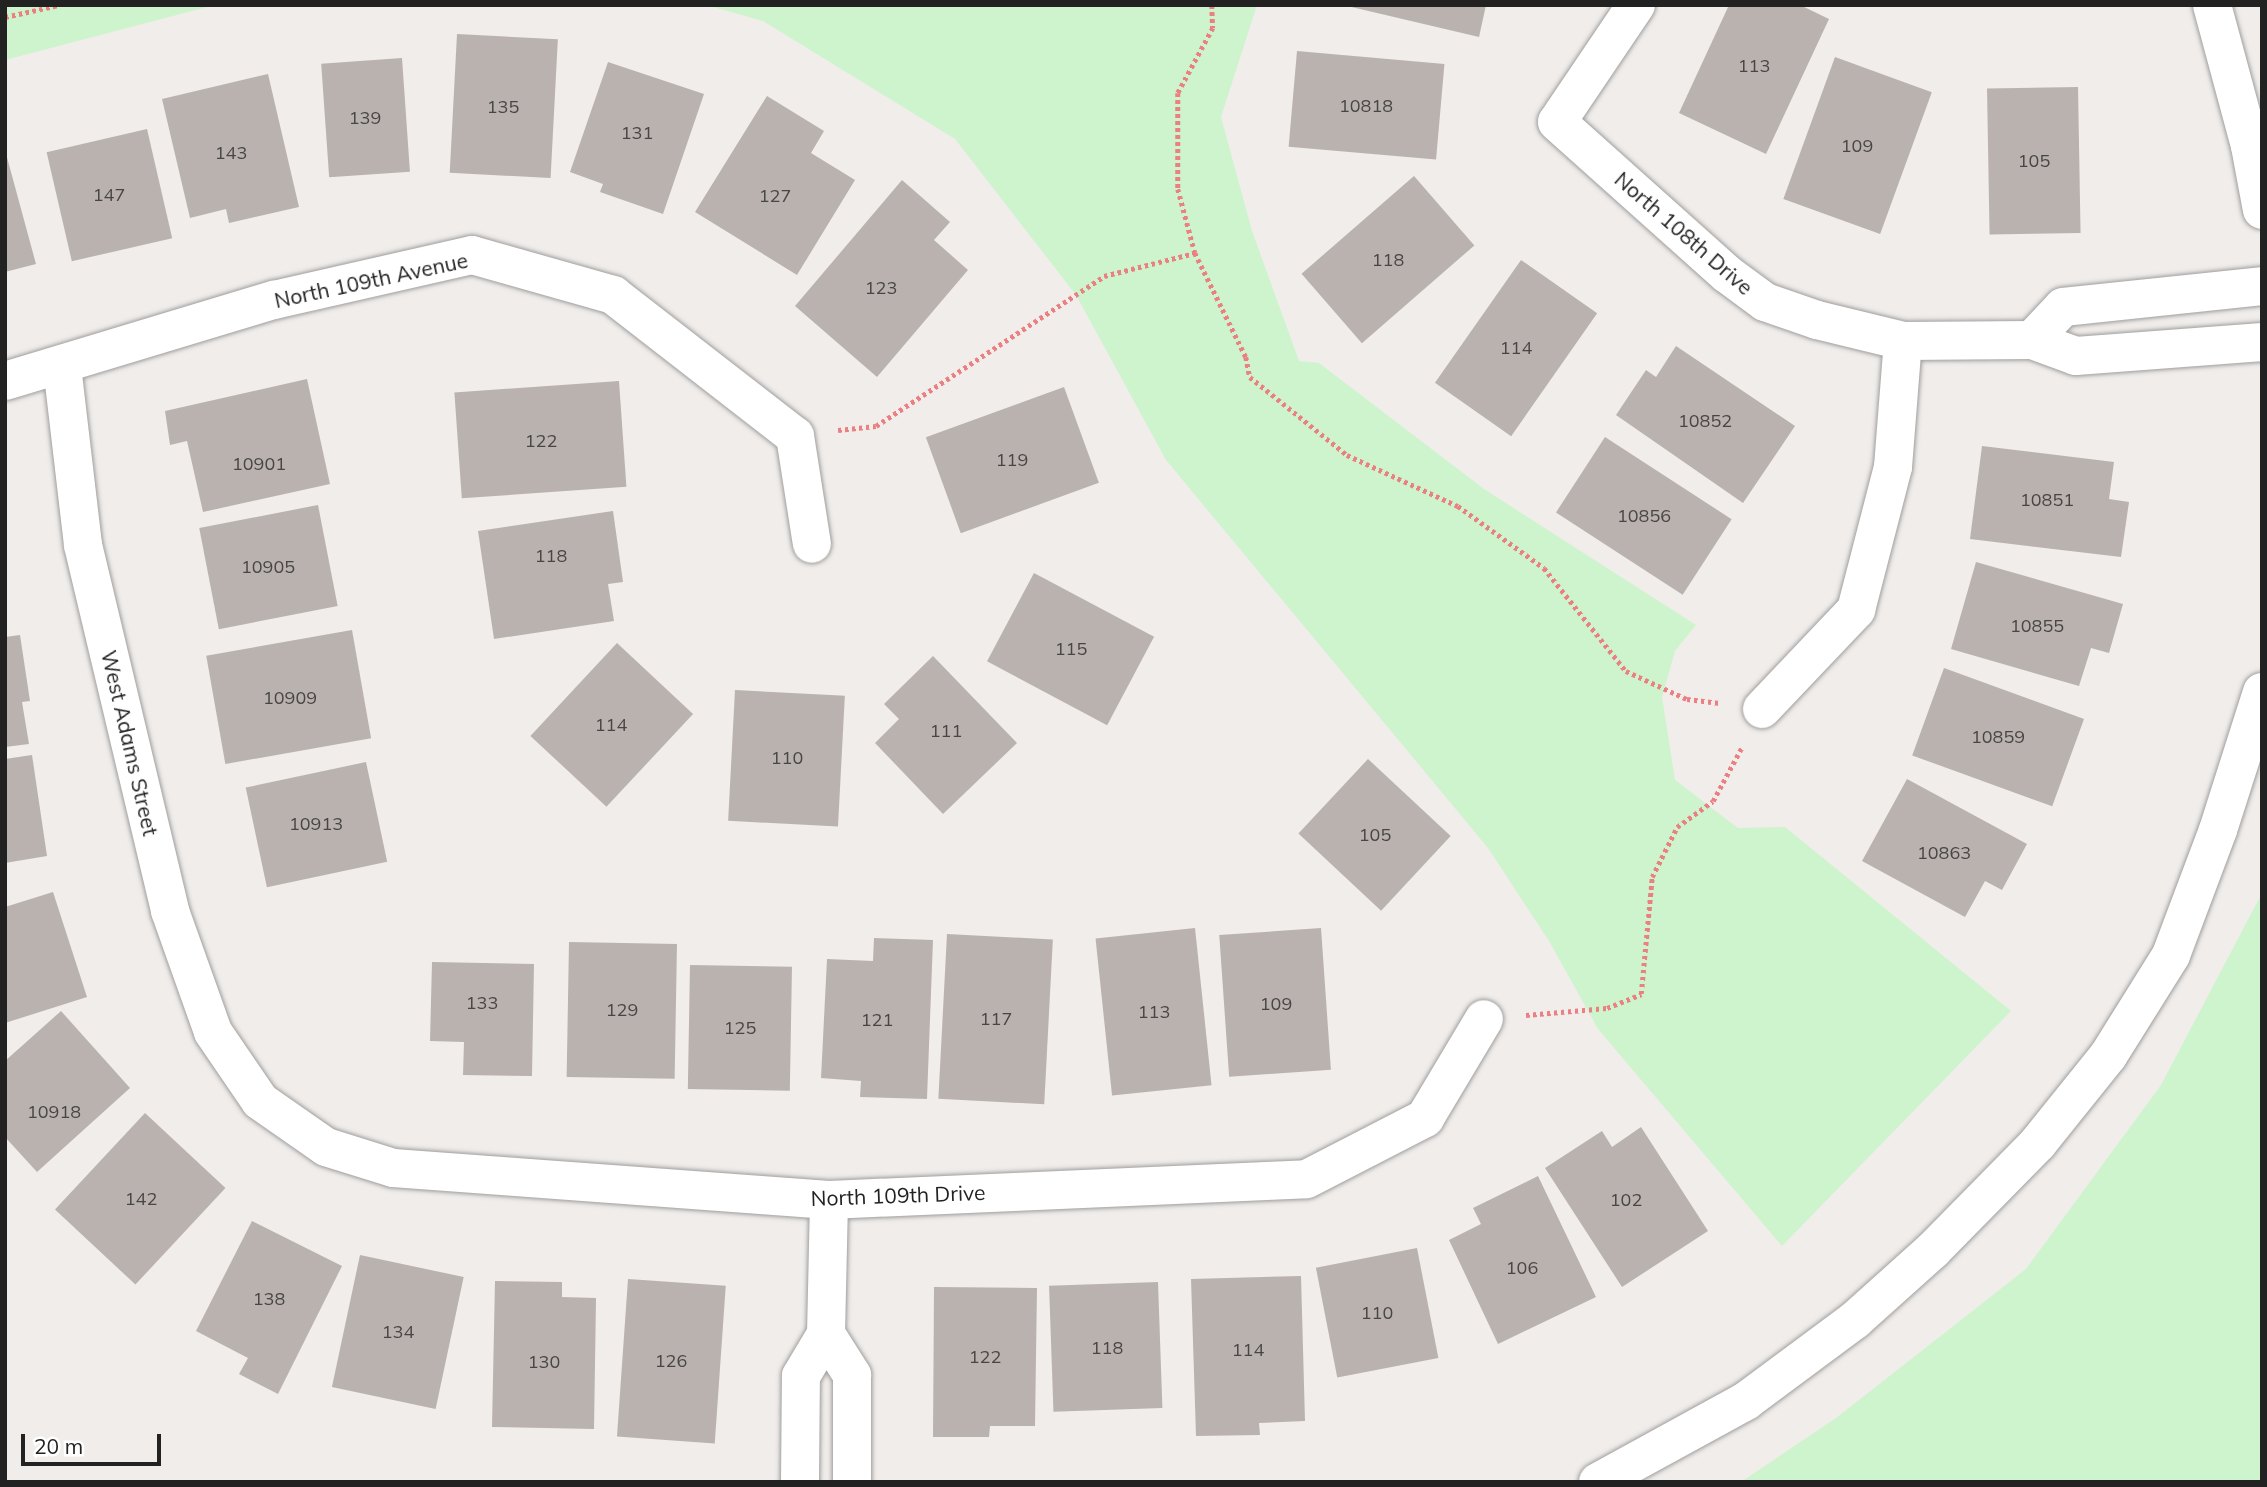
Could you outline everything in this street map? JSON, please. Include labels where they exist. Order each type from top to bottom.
[{"type":"street","name":"North 108th Drive","points":[[1636,5],[1557,122],[1727,274],[1765,302],[1817,320],[1903,341],[2032,340],[2076,356],[2262,342]]},
{"type":"street","points":[[2212,5],[2250,146],[2262,210]]},
{"type":"street","name":"North 109th Avenue","points":[[5,381],[274,300],[472,255],[613,295],[795,436]]},
{"type":"street","points":[[2032,340],[2063,307],[2262,286]]},
{"type":"street","points":[[1762,709],[1856,610],[1893,467],[1903,341]]},
{"type":"street","name":"West Adams Street","points":[[62,366],[83,545],[170,911],[213,1032],[260,1101]]},
{"type":"street","points":[[795,436],[812,544]]},
{"type":"street","points":[[1598,1482],[1746,1401],[1855,1320],[1933,1250],[2038,1143],[2108,1056],[2171,955],[2218,830],[2262,692]]},
{"type":"street","name":"North 109th Drive","points":[[260,1101],[326,1147],[393,1168],[830,1200],[1307,1179],[1426,1118],[1484,1019]]},
{"type":"street","points":[[800,1482],[801,1376],[826,1334],[830,1200]]},
{"type":"street","points":[[826,1334],[852,1375],[852,1482]]},
{"type":"path","points":[[5,17],[59,5]]},
{"type":"path","points":[[1212,5],[1213,28],[1178,93],[1178,189],[1195,253],[1246,357],[1250,377],[1347,455],[1458,506],[1544,568],[1626,670],[1687,699],[1762,709],[1713,801],[1677,827],[1652,877],[1641,994],[1607,1008],[1484,1019]]},
{"type":"path","points":[[795,436],[876,426],[1104,276],[1195,253]]},
{"type":"green space","points":[[5,5],[215,5],[5,60]]},
{"type":"green space","points":[[706,5],[1257,5],[1221,117],[1252,231],[1299,361],[1319,363],[1484,489],[1696,625],[1675,651],[1662,697],[1675,780],[1738,828],[1785,827],[2011,1011],[1782,1246],[1598,1029],[1549,941],[1488,848],[1166,460],[1076,295],[955,139],[763,21]]},
{"type":"green space","points":[[2262,893],[2262,1482],[1741,1482],[1836,1418],[2026,1269],[2161,1085]]},
{"type":"building","points":[[1343,5],[1486,5],[1479,37]]},
{"type":"building","points":[[1729,5],[1800,5],[1829,19],[1766,154],[1679,113]]},
{"type":"building","points":[[457,34],[558,39],[551,178],[450,173]]},
{"type":"building","points":[[1297,51],[1444,64],[1436,160],[1289,147]]},
{"type":"building","points":[[1835,57],[1932,92],[1880,234],[1783,199]]},
{"type":"building","points":[[402,58],[410,172],[329,177],[321,64]]},
{"type":"building","points":[[608,62],[704,94],[663,214],[600,192],[603,184],[570,172]]},
{"type":"building","points":[[268,74],[299,207],[229,223],[226,209],[190,218],[162,99]]},
{"type":"building","points":[[2078,87],[2081,233],[1990,235],[1987,89]]},
{"type":"building","points":[[767,96],[824,131],[811,153],[855,180],[797,275],[695,212]]},
{"type":"building","points":[[147,129],[172,238],[72,261],[47,152]]},
{"type":"building","points":[[5,150],[36,264],[5,272]]},
{"type":"building","points":[[1414,176],[1474,245],[1362,343],[1302,274]]},
{"type":"building","points":[[902,180],[950,222],[934,240],[968,270],[877,377],[795,306]]},
{"type":"building","points":[[1521,260],[1597,313],[1511,436],[1435,383]]},
{"type":"building","points":[[1676,346],[1795,426],[1743,503],[1616,415],[1646,370],[1656,377]]},
{"type":"building","points":[[307,379],[330,484],[203,512],[187,441],[170,445],[165,411]]},
{"type":"building","points":[[619,381],[626,487],[462,498],[454,393]]},
{"type":"building","points":[[1064,387],[1099,483],[961,533],[926,437]]},
{"type":"building","points":[[1605,437],[1732,519],[1683,595],[1556,512]]},
{"type":"building","points":[[1982,446],[2114,462],[2109,499],[2129,502],[2121,557],[1970,539]]},
{"type":"building","points":[[318,505],[338,606],[219,629],[199,528]]},
{"type":"building","points":[[613,511],[623,582],[608,584],[614,621],[494,639],[478,531]]},
{"type":"building","points":[[1976,562],[2123,604],[2109,653],[2091,648],[2079,686],[1951,649]]},
{"type":"building","points":[[1034,573],[1154,637],[1107,725],[987,661]]},
{"type":"building","points":[[352,630],[371,738],[225,764],[206,656]]},
{"type":"building","points":[[20,635],[30,701],[22,702],[29,744],[5,747],[5,637]]},
{"type":"building","points":[[617,643],[693,714],[606,807],[530,736]]},
{"type":"building","points":[[933,656],[1017,743],[943,814],[875,743],[899,719],[884,704]]},
{"type":"building","points":[[1944,668],[2084,719],[2052,806],[1912,755]]},
{"type":"building","points":[[735,690],[845,696],[838,827],[728,821]]},
{"type":"building","points":[[32,755],[47,856],[5,863],[5,759]]},
{"type":"building","points":[[1368,759],[1451,836],[1381,911],[1298,834]]},
{"type":"building","points":[[366,762],[387,862],[267,887],[246,788]]},
{"type":"building","points":[[1907,779],[2027,844],[2002,890],[1985,881],[1965,917],[1862,861]]},
{"type":"building","points":[[53,892],[87,997],[5,1023],[5,907]]},
{"type":"building","points":[[1195,928],[1212,1085],[1112,1096],[1096,938]]},
{"type":"building","points":[[1321,928],[1331,1070],[1229,1077],[1219,935]]},
{"type":"building","points":[[947,934],[1053,940],[1044,1104],[938,1099]]},
{"type":"building","points":[[874,938],[933,940],[927,1099],[860,1097],[861,1081],[821,1078],[827,959],[873,961]]},
{"type":"building","points":[[569,942],[677,944],[675,1079],[567,1077]]},
{"type":"building","points":[[432,962],[534,964],[532,1076],[463,1075],[464,1042],[430,1041]]},
{"type":"building","points":[[690,965],[792,967],[790,1091],[688,1089]]},
{"type":"building","points":[[61,1011],[130,1088],[37,1172],[5,1137],[5,1061]]},
{"type":"building","points":[[145,1113],[225,1188],[135,1285],[55,1210]]},
{"type":"building","points":[[1641,1127],[1708,1231],[1622,1287],[1545,1168],[1602,1131],[1612,1147]]},
{"type":"building","points":[[1538,1176],[1596,1297],[1498,1344],[1449,1240],[1481,1224],[1473,1208]]},
{"type":"building","points":[[252,1221],[342,1266],[278,1394],[239,1374],[248,1358],[196,1331]]},
{"type":"building","points":[[1417,1248],[1438,1358],[1337,1378],[1316,1268]]},
{"type":"building","points":[[360,1255],[464,1277],[436,1409],[332,1387]]},
{"type":"building","points":[[1301,1276],[1305,1421],[1259,1423],[1260,1435],[1196,1436],[1191,1279]]},
{"type":"building","points":[[628,1279],[726,1286],[715,1443],[617,1437]]},
{"type":"building","points":[[495,1281],[562,1282],[562,1297],[596,1298],[594,1429],[492,1427]]},
{"type":"building","points":[[1158,1282],[1162,1408],[1053,1412],[1049,1286]]},
{"type":"building","points":[[934,1287],[1037,1288],[1035,1426],[990,1426],[989,1437],[933,1437]]}]
